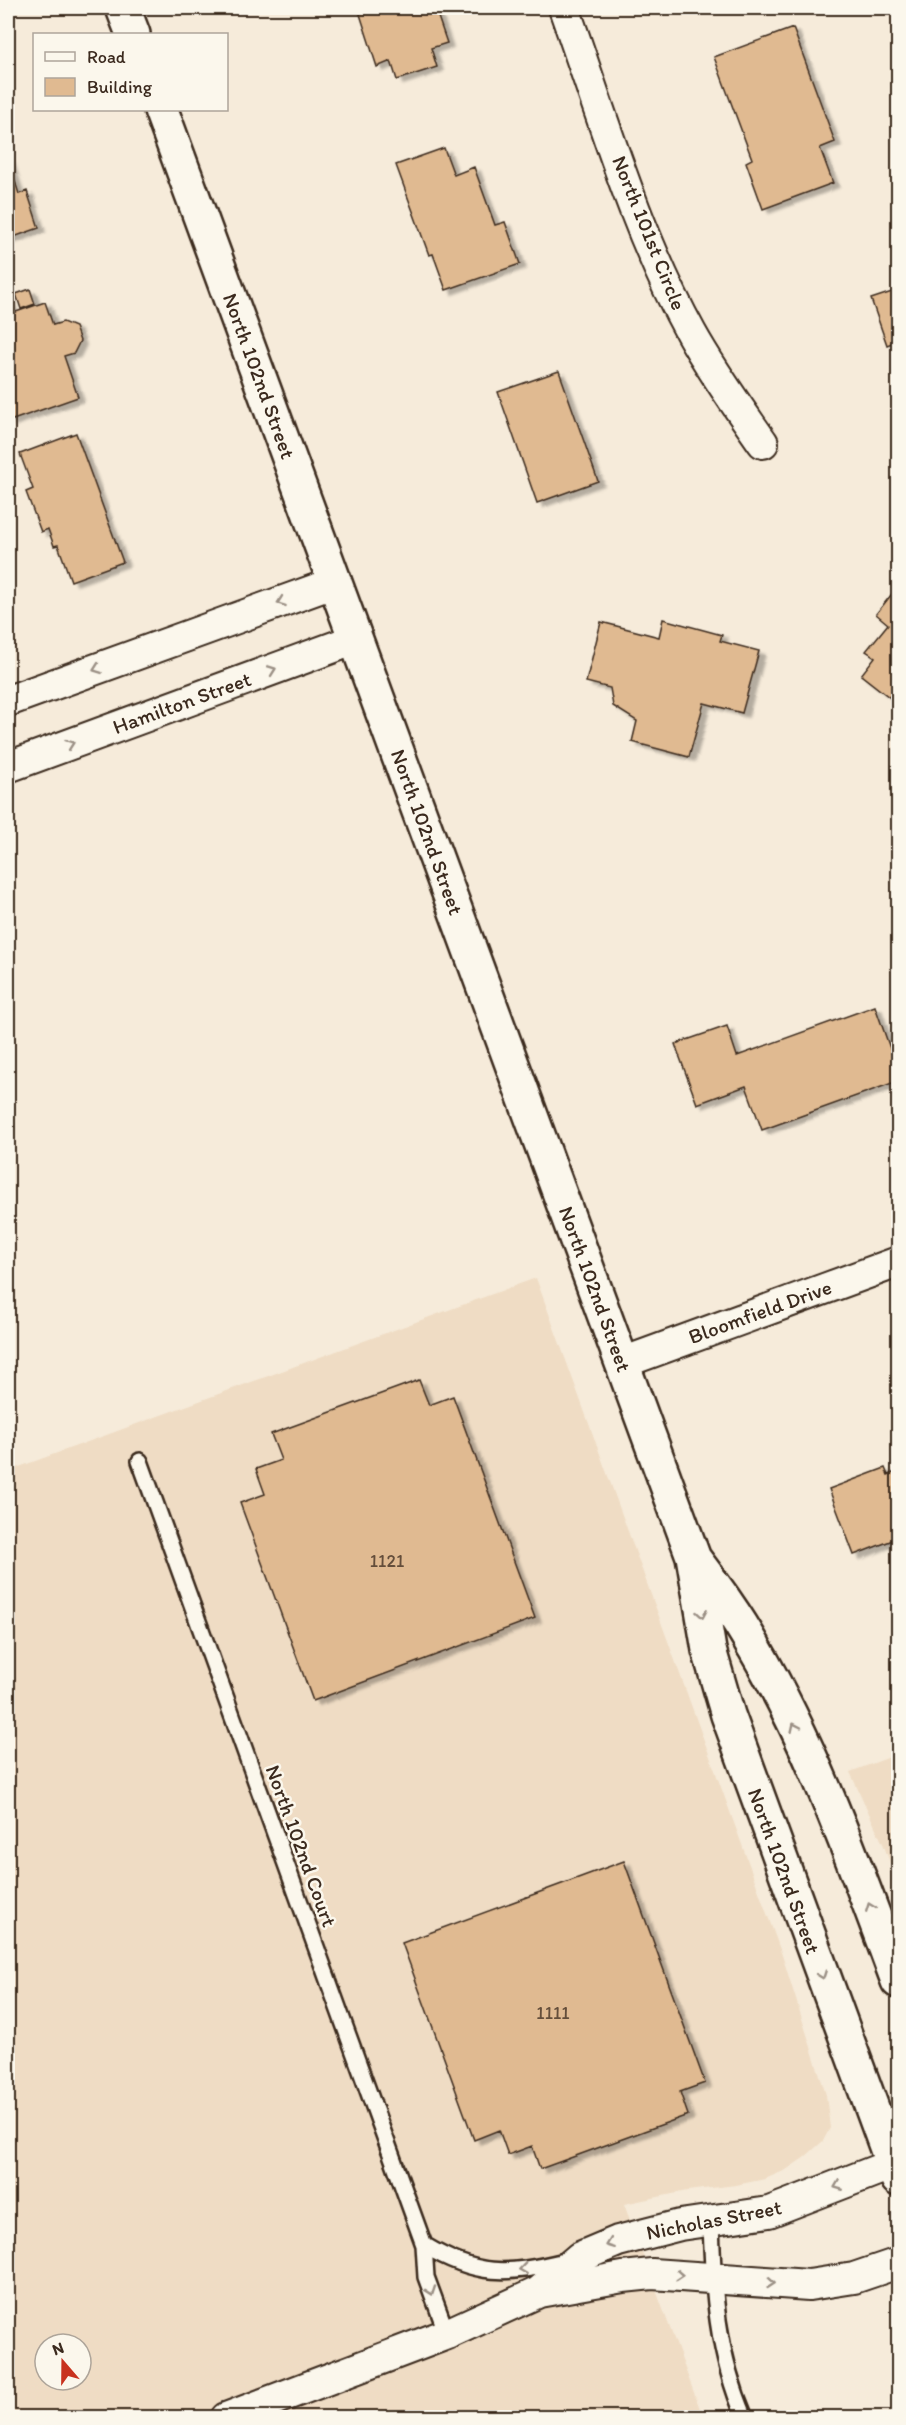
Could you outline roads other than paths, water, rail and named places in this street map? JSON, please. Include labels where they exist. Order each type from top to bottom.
[{"type":"main road","points":[[123,8],[133,33]]},
{"type":"main road","name":"North 102nd Street","points":[[161,111],[693,1556],[709,1650],[728,1715],[897,2169]]},
{"type":"main road","name":"North 102nd Street","points":[[693,1556],[742,1626],[771,1677],[843,1836],[898,1981]]},
{"type":"street","name":"North 101st Circle","points":[[564,8],[642,226],[660,269],[691,333],[763,443]]},
{"type":"street","points":[[8,701],[336,582]]},
{"type":"street","name":"Hamilton Street","points":[[10,759],[356,639]]},
{"type":"street","name":"Bloomfield Drive","points":[[622,1363],[898,1262]]},
{"type":"street","name":"Nicholas Street","points":[[539,2292],[580,2257],[618,2241],[648,2232],[769,2212],[897,2169]]},
{"type":"street","name":"Nicholas Street","points":[[226,2418],[447,2334],[539,2292],[652,2274],[809,2285],[854,2278],[898,2263]]},
{"type":"lane","name":"North 102nd Court","points":[[140,1461],[424,2245],[426,2277],[447,2334]]},
{"type":"lane","points":[[711,2222],[713,2278],[720,2341],[727,2370],[745,2418]]},
{"type":"lane","points":[[424,2245],[460,2264],[492,2271],[523,2269],[580,2257]]}]
